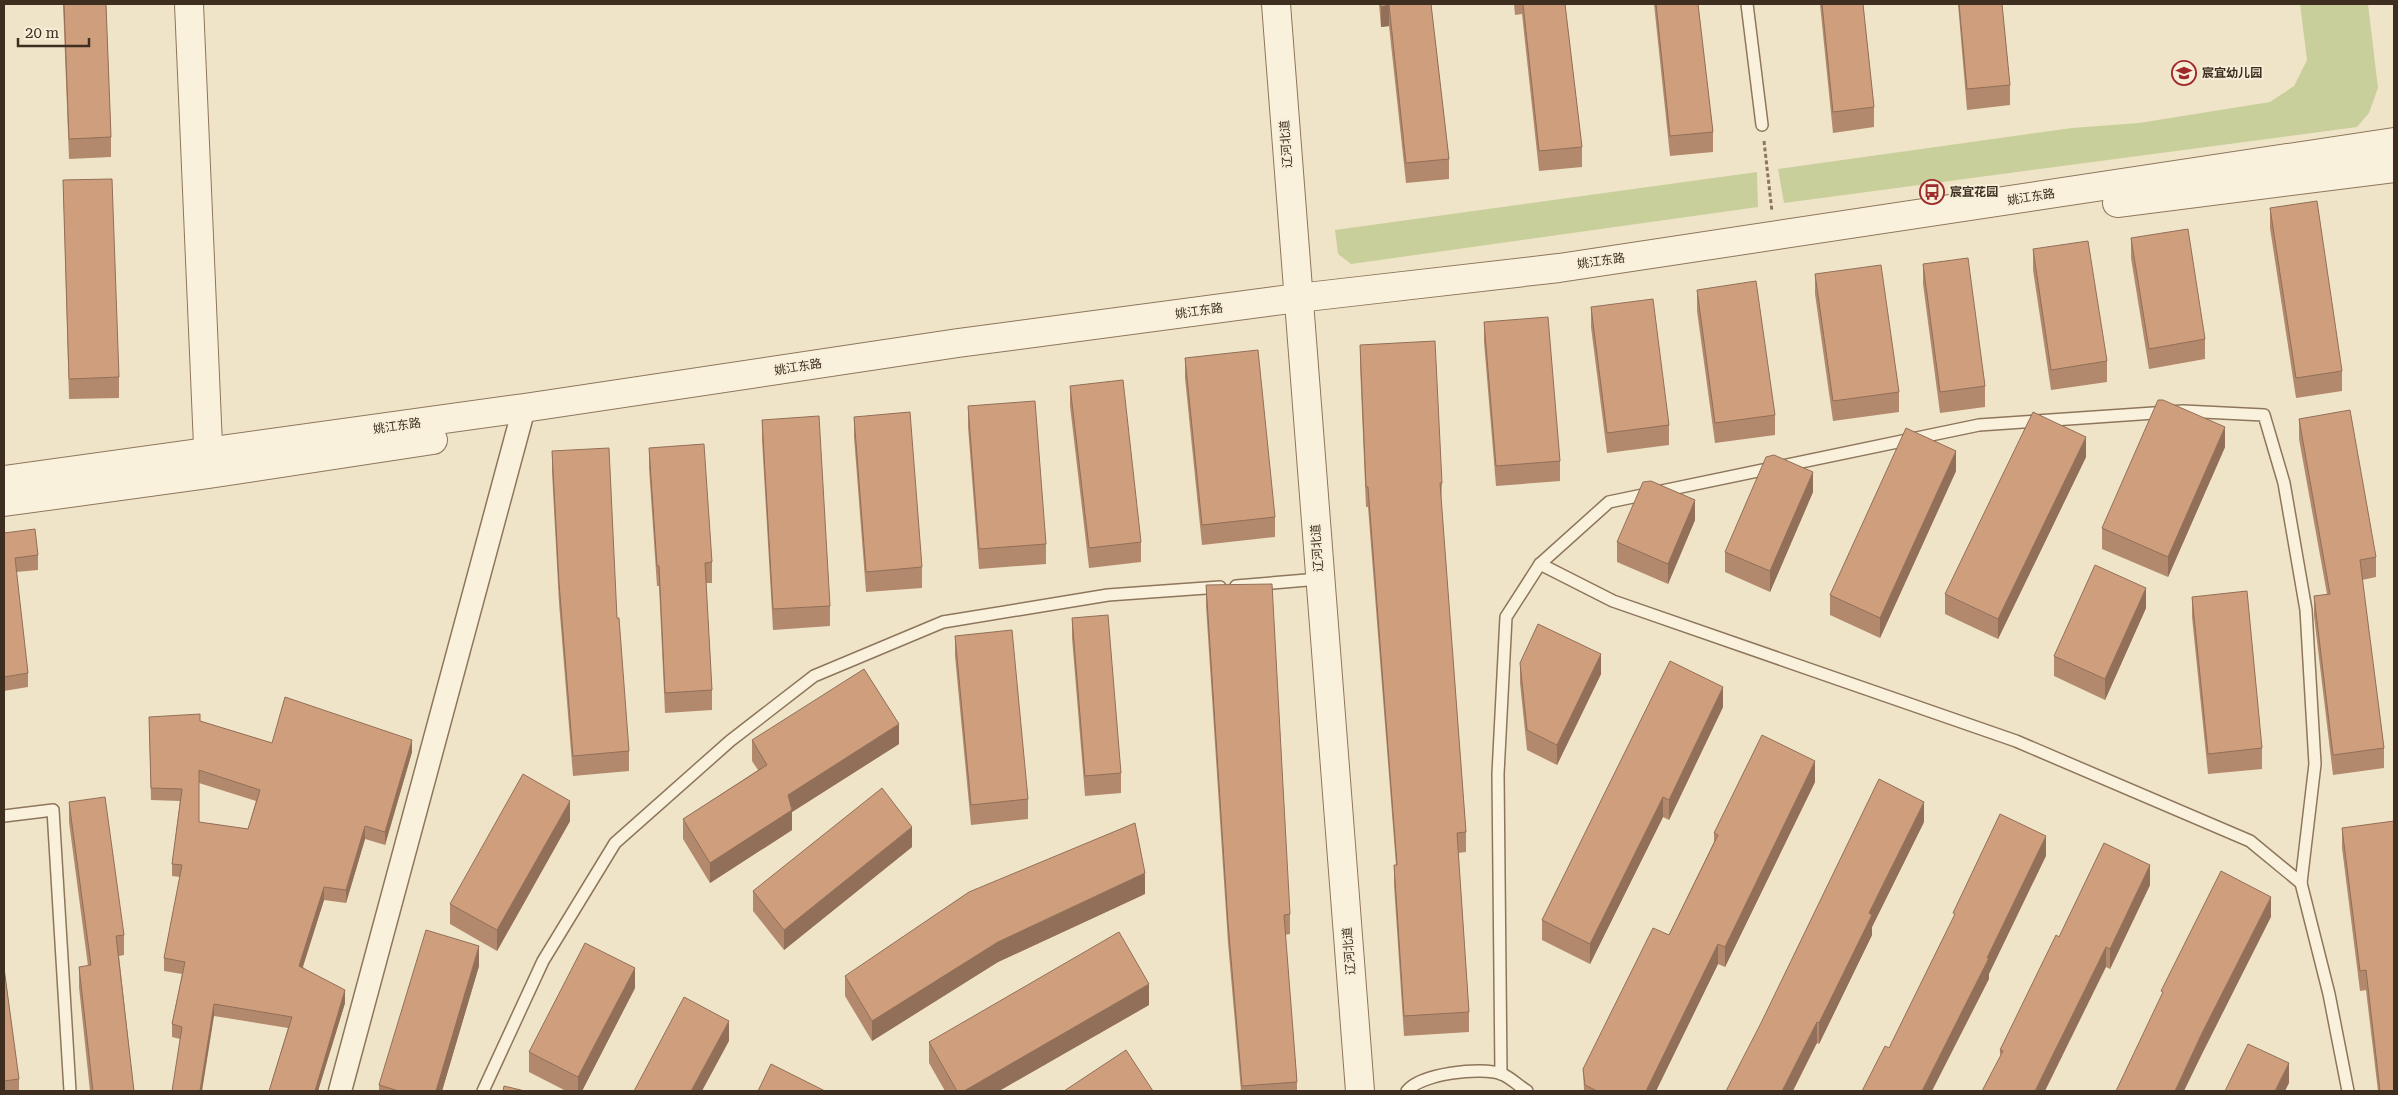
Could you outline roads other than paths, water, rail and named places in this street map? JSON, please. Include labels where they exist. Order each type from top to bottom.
[{"type":"street","points":[[189,4],[209,463]]},
{"type":"street","name":"辽河北道","points":[[1276,4],[1319,580],[1360,1091]]},
{"type":"street","name":"姚江东路","points":[[4,502],[209,463],[523,417],[1094,341],[1298,306],[2394,142]]},
{"type":"street","name":"姚江东路","points":[[1298,306],[2394,168]]},
{"type":"street","points":[[340,1091],[523,417]]},
{"type":"street","name":"姚江东路","points":[[4,480],[209,463]]},
{"type":"lane","points":[[1747,4],[1762,125]]},
{"type":"lane","points":[[1501,1074],[1498,774],[1506,617],[1540,564],[1609,502],[1979,425],[2183,411],[2264,415],[2284,483],[2306,610],[2315,764],[2302,883],[2329,994],[2348,1091]]},
{"type":"lane","points":[[1540,564],[1613,600],[2016,741],[2250,841],[2302,883]]},
{"type":"lane","points":[[483,1091],[543,961],[615,843],[730,741],[814,676],[943,622],[1108,595],[1319,580]]},
{"type":"lane","points":[[4,816],[53,810],[70,1091]]},
{"type":"lane","points":[[1407,1091],[1412,1084],[1459,1071],[1501,1074],[1528,1091]]},
{"type":"place","name":"宸宜幼儿园","points":[[2184,73]]},
{"type":"place","name":"宸宜花园","points":[[1932,192]]}]
